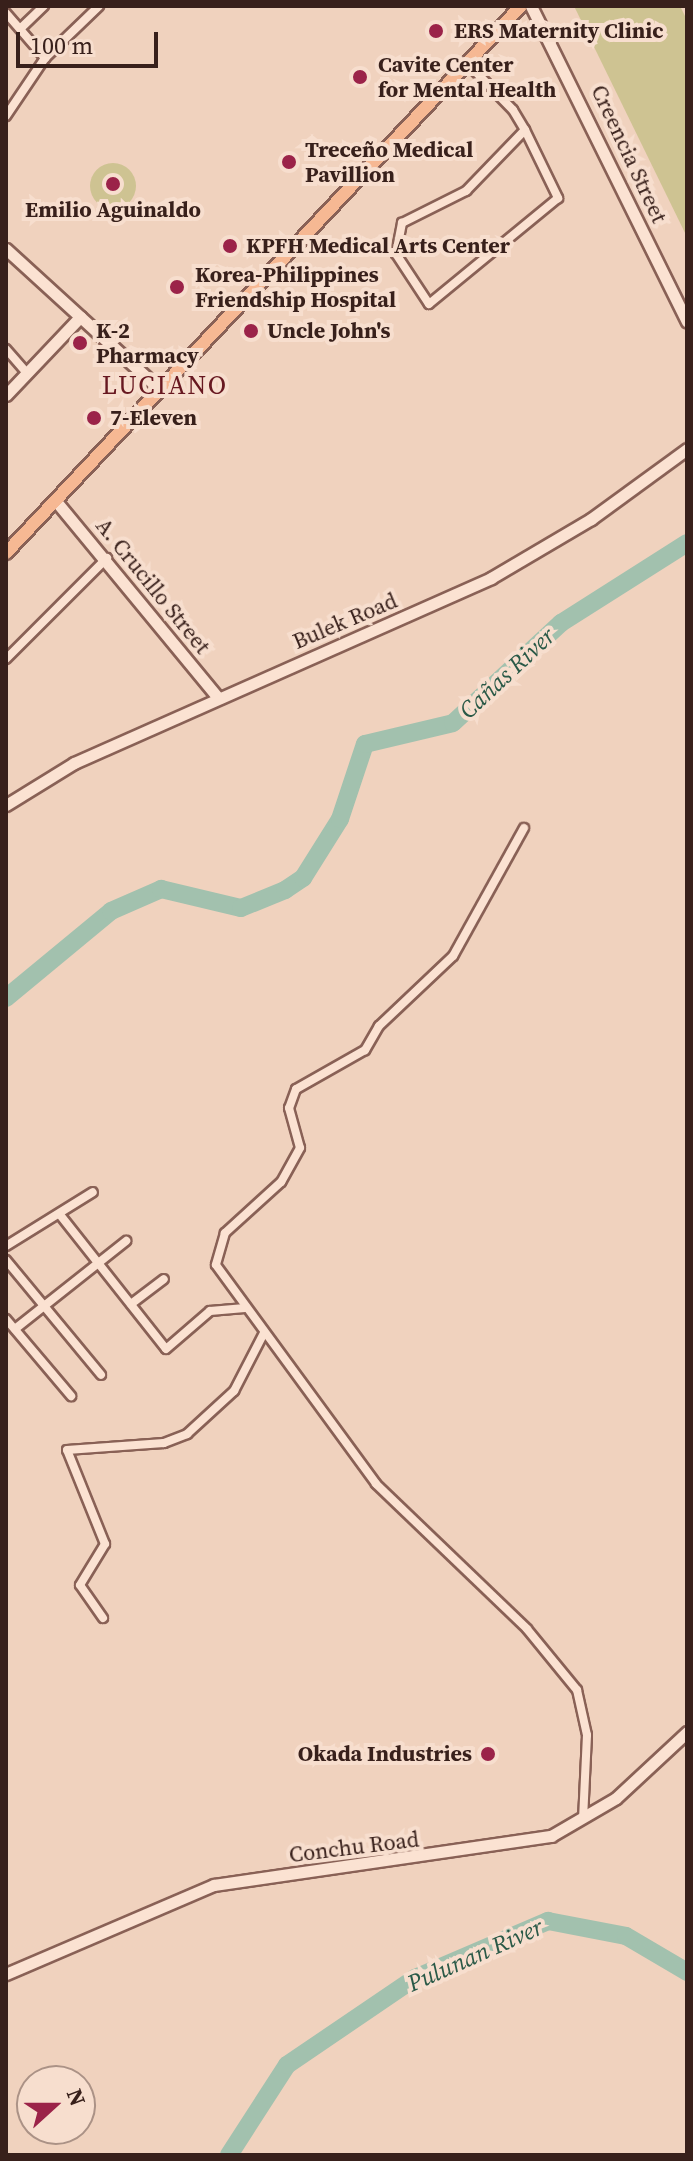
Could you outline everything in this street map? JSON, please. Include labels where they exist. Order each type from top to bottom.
[{"type":"main road","points":[[6,553],[158,388],[521,6]]},
{"type":"main road","name":"Creencia Street","points":[[531,6],[687,321]]},
{"type":"main road","points":[[6,249],[158,388]]},
{"type":"main road","points":[[6,395],[80,317]]},
{"type":"main road","name":"Bulek Road","points":[[6,805],[50,774],[539,552],[687,449]]},
{"type":"main road","name":"A. Crucillo Street","points":[[55,500],[107,557],[218,698]]},
{"type":"main road","name":"Conchu Road","points":[[6,1974],[214,1885],[444,1855],[551,1836],[583,1821],[687,1732]]},
{"type":"street","points":[[21,28],[44,6]]},
{"type":"street","points":[[6,116],[45,58],[99,6]]},
{"type":"street","points":[[6,13],[45,58]]},
{"type":"street","points":[[466,62],[525,130],[557,200],[432,304],[397,255],[403,221],[466,191],[525,130]]},
{"type":"street","points":[[6,349],[27,373]]},
{"type":"street","points":[[6,659],[107,557]]},
{"type":"street","points":[[524,828],[453,956],[379,1026],[365,1050],[296,1089],[289,1108],[300,1148],[281,1182],[220,1246],[218,1272],[376,1484],[527,1629],[577,1690],[587,1735],[583,1821]]},
{"type":"street","points":[[6,1246],[61,1216],[93,1192]]},
{"type":"street","points":[[61,1216],[166,1349],[210,1311],[245,1308]]},
{"type":"street","points":[[15,1329],[42,1304],[126,1241]]},
{"type":"street","points":[[6,1260],[101,1375]]},
{"type":"street","points":[[131,1304],[164,1279]]},
{"type":"street","points":[[6,1319],[71,1396]]},
{"type":"street","points":[[103,1618],[80,1585],[105,1544],[67,1450],[164,1443],[187,1434],[234,1391],[264,1333]]},
{"type":"shaded area","points":[[574,6],[680,6],[687,20],[687,237]]},
{"type":"shaded area","points":[[113,163],[129,170],[136,186],[129,202],[113,209],[97,202],[90,186],[97,170]]},
{"type":"waterway","name":"Cañas River","points":[[6,998],[111,911],[161,889],[241,908],[285,890],[303,878],[340,819],[365,744],[453,723],[561,623],[687,543]]},
{"type":"waterway","name":"Pulunan River","points":[[229,2155],[287,2065],[415,1978],[548,1921],[626,1936],[687,1972]]},
{"type":"place","name":"ERS Maternity Clinic","points":[[436,31]]},
{"type":"place","name":"Cavite Center for Mental Health","points":[[360,77]]},
{"type":"place","name":"Treceño Medical Pavillion","points":[[289,162]]},
{"type":"place","name":"Emilio Aguinaldo","points":[[113,184]]},
{"type":"place","name":"KPFH Medical Arts Center","points":[[230,246]]},
{"type":"place","name":"Korea-Philippines Friendship Hospital","points":[[177,287]]},
{"type":"place","name":"Uncle John's","points":[[251,331]]},
{"type":"place","name":"K-2 Pharmacy","points":[[80,343]]},
{"type":"place","name":"7-Eleven","points":[[94,418]]},
{"type":"place","name":"Okada Industries","points":[[488,1754]]},
{"type":"district","name":"LUCIANO","points":[[165,386]]}]
